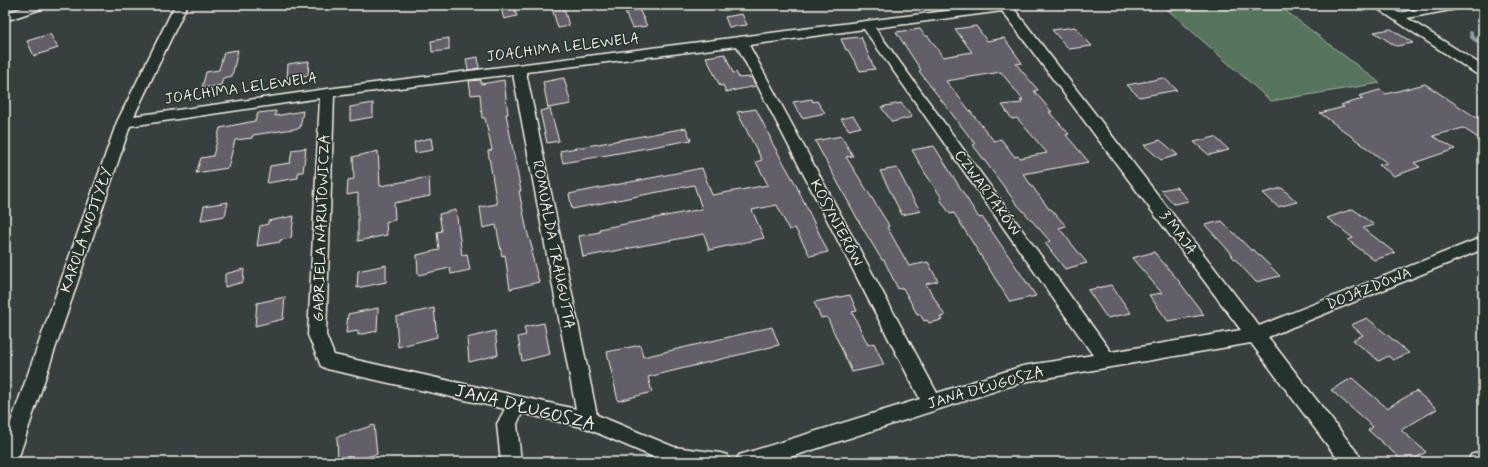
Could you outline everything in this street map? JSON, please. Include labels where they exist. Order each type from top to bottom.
[{"type":"street","points":[[5,18],[43,5]]},
{"type":"street","name":"KAROLA WOJTYŁY","points":[[7,462],[124,122],[181,5]]},
{"type":"street","points":[[1378,5],[1483,72]]},
{"type":"street","points":[[1397,17],[1456,5]]},
{"type":"street","name":"JOACHIMA LELEWELA","points":[[124,122],[328,93],[867,26],[1005,6]]},
{"type":"street","name":"3 MAJA","points":[[1005,6],[1352,462]]},
{"type":"street","name":"CZWARTAKÓW","points":[[867,26],[1107,360]]},
{"type":"street","name":"KOSYNIERÓW","points":[[742,42],[918,380],[932,403]]},
{"type":"street","name":"ROMUALDA TRAUGUTTA","points":[[519,70],[588,420]]},
{"type":"street","name":"GABRIELA NARUTOWICZA","points":[[327,361],[317,335],[328,93]]},
{"type":"street","name":"DOJAZDOWA","points":[[1255,335],[1483,243]]},
{"type":"street","name":"JANA DŁUGOSZA","points":[[746,462],[1023,374],[1255,335]]},
{"type":"street","name":"JANA DŁUGOSZA","points":[[327,361],[588,420],[673,456],[720,462]]},
{"type":"street","points":[[511,462],[507,424],[517,405]]},
{"type":"street","points":[[1478,462],[1483,460]]},
{"type":"green space","points":[[1162,5],[1278,5],[1380,83],[1271,101]]},
{"type":"building","points":[[500,5],[513,5],[517,16],[504,19]]},
{"type":"building","points":[[551,5],[563,5],[569,26],[558,28]]},
{"type":"building","points":[[639,9],[647,26],[632,28],[625,12]]},
{"type":"building","points":[[742,14],[747,25],[729,27],[725,17]]},
{"type":"building","points":[[976,26],[987,41],[1004,38],[1022,63],[1016,64],[1038,90],[1034,91],[1052,112],[1049,112],[1069,134],[1066,135],[1089,162],[1023,174],[1049,209],[1051,209],[1066,226],[1059,228],[1087,263],[1065,269],[1045,243],[1050,241],[1016,203],[973,145],[975,144],[919,71],[921,70],[896,32],[920,29],[925,36],[928,36],[943,57],[972,52],[955,29]],"holes":[[[1001,72],[1023,100],[1020,100],[1022,103],[1002,105],[1012,119],[1017,118],[1047,153],[1020,158],[1018,156],[1015,157],[1001,139],[994,141],[946,81]]]},
{"type":"building","points":[[1075,27],[1092,46],[1069,49],[1052,30]]},
{"type":"building","points":[[1391,29],[1413,43],[1396,46],[1374,32]]},
{"type":"building","points":[[50,34],[58,48],[34,56],[27,41]]},
{"type":"building","points":[[861,37],[875,69],[860,71],[848,50],[846,50],[841,39]]},
{"type":"building","points":[[449,38],[449,50],[432,52],[431,41]]},
{"type":"building","points":[[238,50],[232,76],[223,78],[221,85],[202,88],[206,72],[219,70],[224,52]]},
{"type":"building","points":[[725,54],[733,73],[736,72],[739,78],[751,77],[756,86],[726,92],[723,85],[720,86],[706,57]]},
{"type":"building","points":[[478,57],[479,68],[468,70],[466,59]]},
{"type":"building","points":[[309,61],[308,75],[287,79],[288,64]]},
{"type":"building","points":[[564,78],[571,104],[548,108],[543,82]]},
{"type":"building","points":[[1164,78],[1177,90],[1139,97],[1127,85]]},
{"type":"building","points":[[481,80],[481,84],[504,80],[508,114],[506,114],[521,191],[519,191],[527,231],[533,251],[531,252],[539,282],[510,289],[505,255],[502,256],[496,225],[483,228],[480,207],[497,204],[488,151],[492,150],[485,118],[482,118],[480,94],[471,95],[469,81]]},
{"type":"building","points":[[1425,84],[1483,122],[1483,141],[1463,128],[1433,136],[1455,149],[1414,163],[1420,167],[1394,176],[1379,165],[1387,163],[1320,113],[1344,107],[1341,105],[1363,99],[1359,96],[1380,90],[1386,94]]},
{"type":"building","points":[[812,99],[813,102],[817,101],[825,113],[802,118],[793,102]]},
{"type":"building","points":[[373,103],[373,117],[350,121],[350,107]]},
{"type":"building","points":[[901,103],[912,117],[892,122],[881,107]]},
{"type":"building","points":[[550,109],[559,141],[547,143],[540,111]]},
{"type":"building","points":[[756,109],[770,139],[795,183],[828,252],[810,256],[795,228],[789,230],[777,205],[752,210],[764,238],[709,250],[704,234],[583,257],[579,236],[600,232],[599,229],[702,209],[694,185],[572,209],[569,194],[702,168],[712,195],[768,185],[756,162],[762,160],[737,112]]},
{"type":"building","points":[[276,111],[275,116],[303,111],[300,128],[253,135],[252,138],[235,140],[228,168],[196,173],[201,158],[213,156],[220,128],[255,121],[258,113]]},
{"type":"building","points":[[853,116],[861,127],[849,130],[841,119]]},
{"type":"building","points":[[686,128],[691,140],[563,163],[560,151]]},
{"type":"building","points":[[841,136],[853,156],[846,157],[887,222],[889,226],[887,227],[909,266],[928,262],[938,281],[926,284],[945,316],[940,317],[942,320],[929,323],[927,320],[924,321],[920,314],[917,314],[903,288],[898,289],[884,260],[882,260],[862,227],[815,141]]},
{"type":"building","points":[[1215,137],[1229,150],[1209,155],[1194,142]]},
{"type":"building","points":[[431,138],[433,150],[415,153],[414,142]]},
{"type":"building","points":[[1160,140],[1178,155],[1161,160],[1144,145]]},
{"type":"building","points":[[934,146],[979,218],[982,217],[1036,296],[1010,302],[954,213],[950,214],[940,199],[942,198],[912,150]]},
{"type":"building","points":[[306,148],[303,172],[298,172],[298,178],[267,183],[270,166],[290,163],[292,150]]},
{"type":"building","points":[[378,151],[380,186],[429,177],[430,196],[394,203],[395,220],[386,222],[387,235],[358,241],[358,193],[347,195],[348,180],[354,179],[353,157]]},
{"type":"building","points":[[897,168],[914,201],[921,211],[902,215],[880,171]]},
{"type":"building","points":[[1176,187],[1189,201],[1174,204],[1161,190]]},
{"type":"building","points":[[1282,188],[1297,202],[1278,207],[1263,193]]},
{"type":"building","points":[[228,202],[225,216],[201,220],[204,206]]},
{"type":"building","points":[[1353,209],[1374,225],[1363,228],[1395,253],[1374,260],[1348,240],[1353,238],[1327,218]]},
{"type":"building","points":[[456,210],[462,255],[467,254],[470,270],[451,274],[450,268],[418,275],[417,255],[439,250],[437,232],[442,231],[439,214]]},
{"type":"building","points":[[294,216],[291,238],[280,240],[280,242],[257,246],[260,226],[268,224],[268,221]]},
{"type":"building","points":[[1222,221],[1280,276],[1256,282],[1205,225]]},
{"type":"building","points":[[1154,252],[1178,280],[1204,315],[1168,321],[1149,295],[1162,293],[1132,258]]},
{"type":"building","points":[[386,265],[386,282],[357,288],[358,271]]},
{"type":"building","points":[[244,269],[243,282],[225,287],[225,274]]},
{"type":"building","points":[[1111,285],[1131,313],[1107,318],[1088,290]]},
{"type":"building","points":[[850,295],[857,311],[852,312],[868,345],[874,343],[884,365],[852,372],[827,317],[821,318],[814,302]]},
{"type":"building","points":[[285,297],[283,319],[255,326],[257,303]]},
{"type":"building","points":[[378,308],[377,331],[358,335],[358,331],[346,333],[348,314]]},
{"type":"building","points":[[434,308],[437,337],[398,347],[396,317]]},
{"type":"building","points":[[1367,318],[1409,353],[1393,360],[1388,356],[1379,361],[1353,340],[1363,335],[1351,325]]},
{"type":"building","points":[[544,323],[550,354],[522,361],[518,337],[526,335],[524,327]]},
{"type":"building","points":[[772,327],[779,345],[648,377],[652,392],[618,401],[607,352],[640,345],[643,357]]},
{"type":"building","points":[[495,331],[498,355],[469,362],[467,338]]},
{"type":"building","points":[[1352,378],[1387,408],[1416,391],[1437,409],[1401,430],[1426,452],[1409,462],[1404,462],[1368,430],[1373,427],[1331,390]]},
{"type":"building","points":[[374,425],[377,454],[350,462],[338,462],[337,437]]},
{"type":"waterway","points":[[1471,33],[1472,37],[1483,46]]}]
